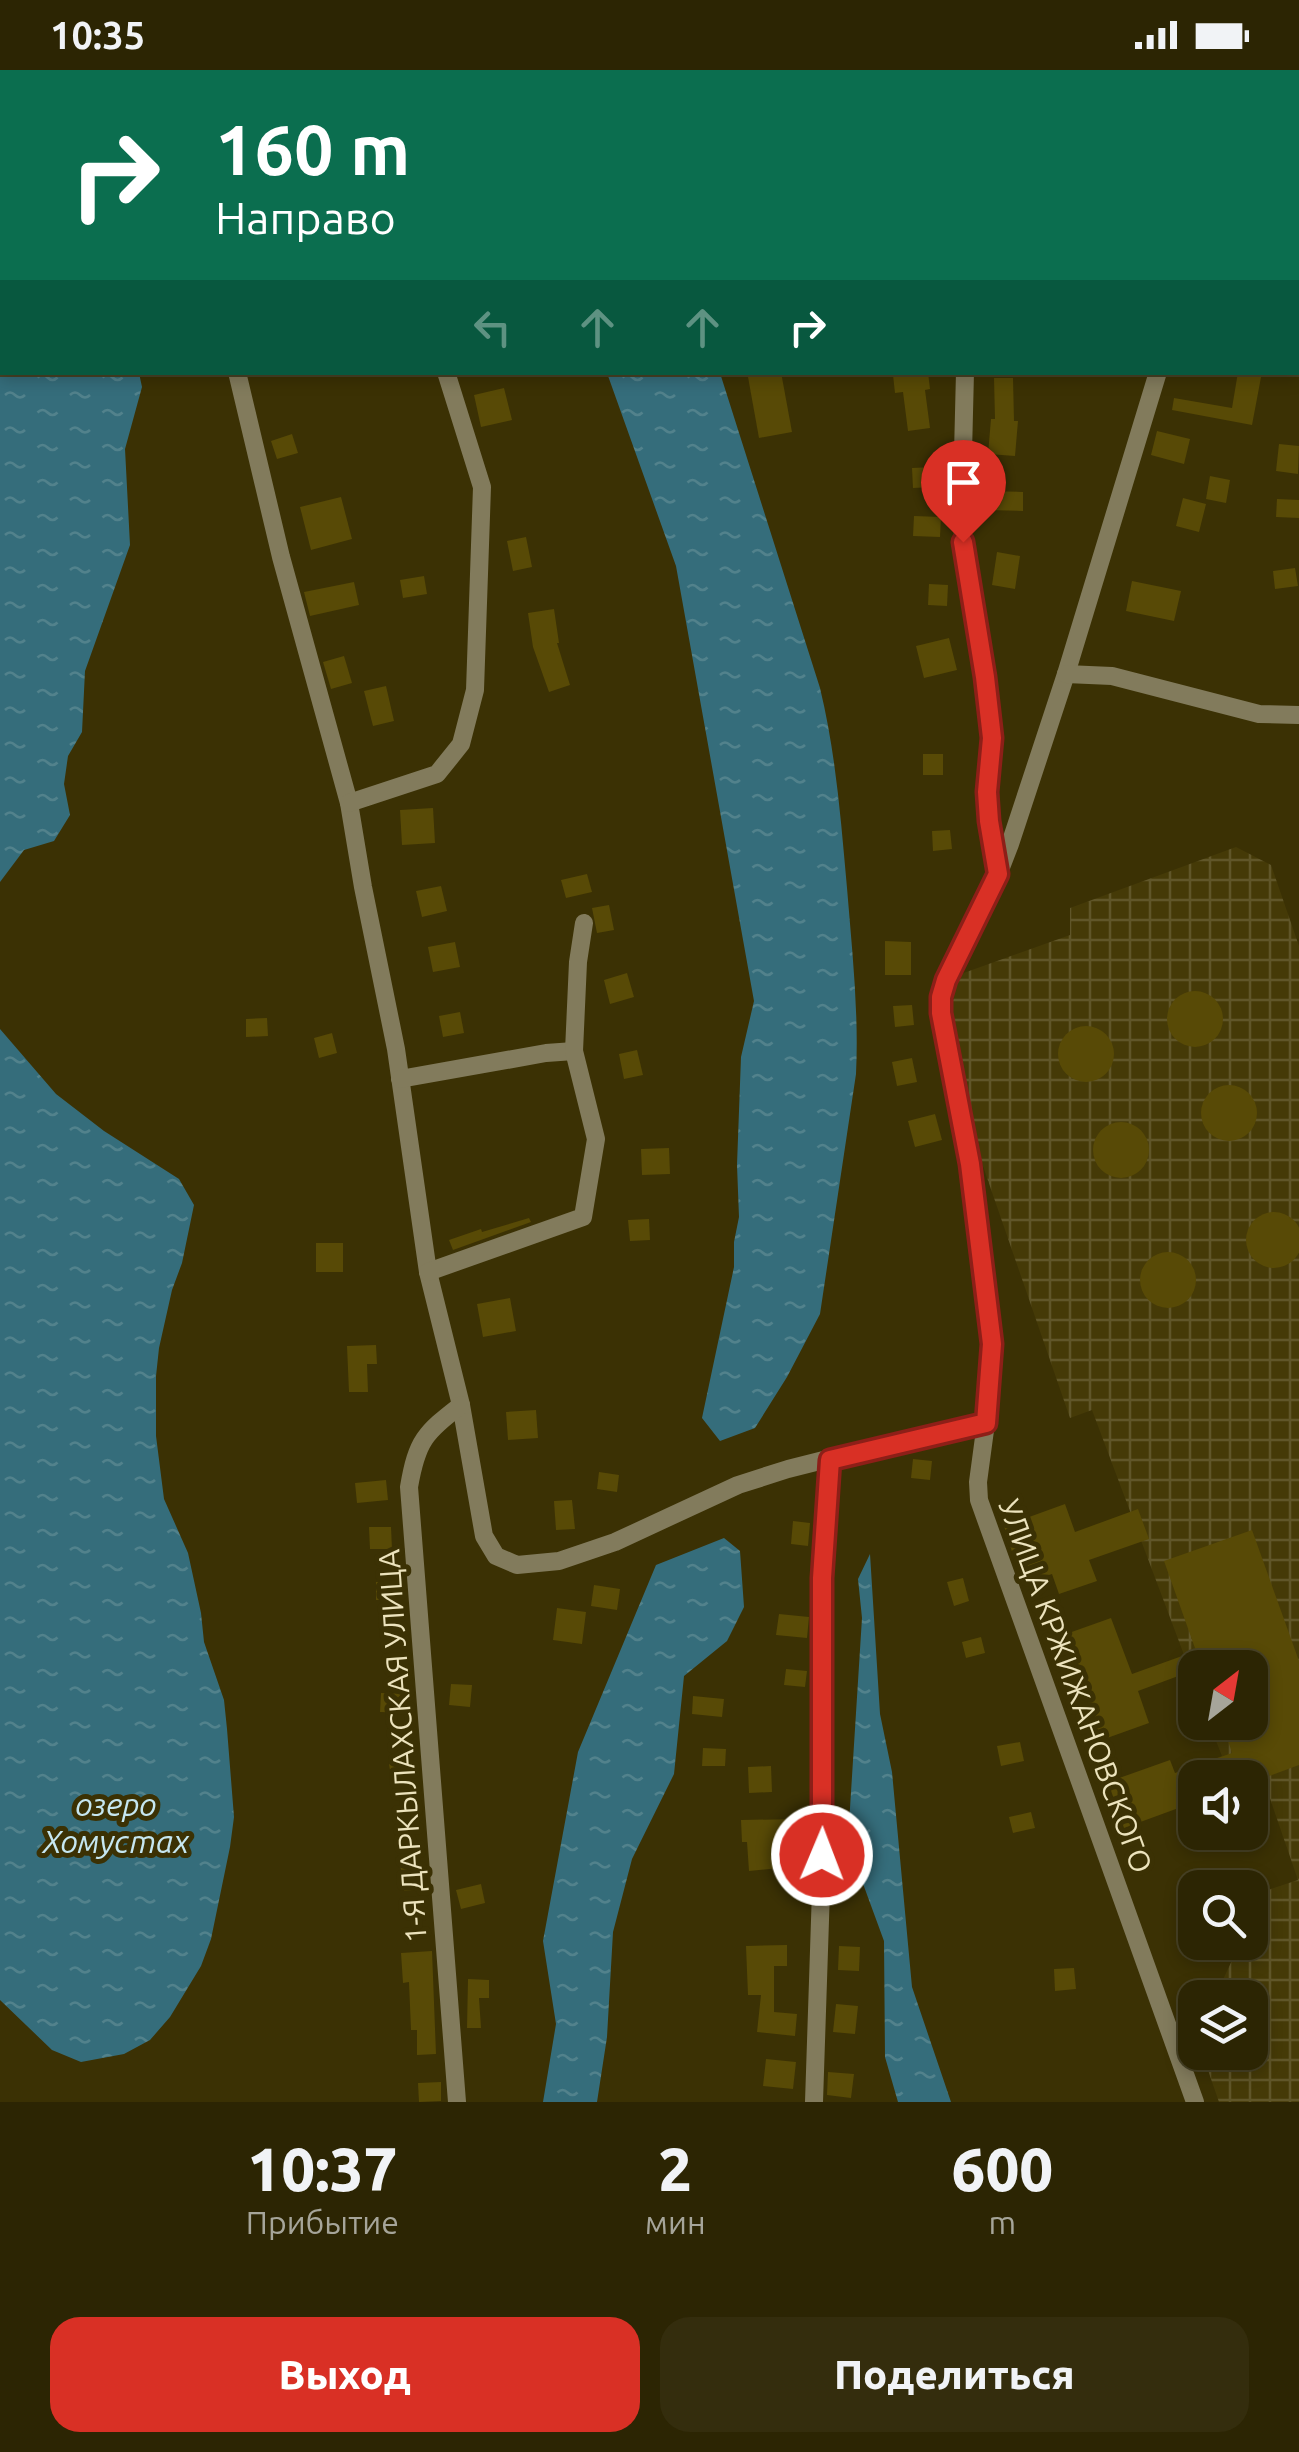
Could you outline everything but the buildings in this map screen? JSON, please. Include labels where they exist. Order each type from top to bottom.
[{"type":"street","points":[[238,375],[349,804],[400,1079],[428,1272],[461,1405],[484,1536],[496,1556],[518,1565],[559,1561],[584,1554],[738,1486],[986,1423]]},
{"type":"street","points":[[349,804],[438,774],[461,744],[475,690],[482,487],[447,375]]},
{"type":"street","points":[[965,375],[963,542],[992,738],[987,792],[998,874]]},
{"type":"street","name":"УЛИЦА КРЖИЖАНОВСКОГО","points":[[1157,375],[1010,844],[954,962],[941,997],[941,1013],[970,1164],[992,1344],[979,1500],[1195,2102]]},
{"type":"street","points":[[1066,674],[1112,676],[1259,714],[1299,714]]},
{"type":"street","points":[[428,1272],[583,1216],[596,1139],[574,1051],[584,922]]},
{"type":"street","points":[[400,1079],[574,1051]]},
{"type":"street","name":"1-Я ДАРКЫЛАХСКАЯ УЛИЦА","points":[[457,2102],[409,1487],[419,1446],[428,1431],[461,1405]]},
{"type":"street","points":[[814,2102],[821,1890],[822,1578],[830,1460]]},
{"type":"shaded area","points":[[1236,847],[1271,865],[1299,946],[1299,2102],[1219,2102],[1208,2070],[1268,2070],[1268,1980],[1223,1980],[1232,1960],[1268,1960],[1268,1890],[1298,1880],[1268,1793],[1268,1760],[1211,1760],[1222,1756],[1216,1740],[1268,1740],[1268,1650],[1182,1650],[1092,1410],[1070,1418],[974,1140],[951,1011],[958,975],[1070,935],[1070,908]]},
{"type":"water","points":[[0,375],[139,375],[142,387],[125,449],[130,545],[85,671],[82,732],[68,756],[64,784],[70,815],[54,841],[24,850],[0,882]]},
{"type":"water","points":[[608,375],[721,375],[820,688],[840,813],[857,1028],[856,1074],[820,1314],[755,1428],[720,1441],[702,1418],[734,1267],[739,1217],[741,1057],[754,1001],[676,566]]},
{"type":"water","name":"озеро Хомустах","points":[[0,1029],[56,1094],[104,1131],[179,1179],[194,1205],[159,1348],[156,1436],[164,1499],[188,1553],[204,1642],[224,1700],[234,1817],[211,1939],[201,1966],[170,2017],[150,2040],[124,2054],[81,2062],[52,2050],[0,2000]]},
{"type":"water","points":[[724,1538],[740,1551],[744,1607],[727,1641],[684,1676],[674,1774],[632,1859],[613,1932],[607,2037],[597,2102],[543,2102],[556,2024],[543,1941],[578,1752],[656,1565]]},
{"type":"water","points":[[870,1554],[880,1714],[892,1772],[912,1987],[951,2102],[898,2102],[885,2057],[884,1941],[851,1851],[849,1824],[862,1618],[858,1579]]},
{"type":"route","points":[[822,1855],[822,1578],[830,1460],[986,1423],[990,1393],[992,1344],[970,1164],[941,1013],[946,980],[998,874],[987,792],[992,738],[963,542]]}]
